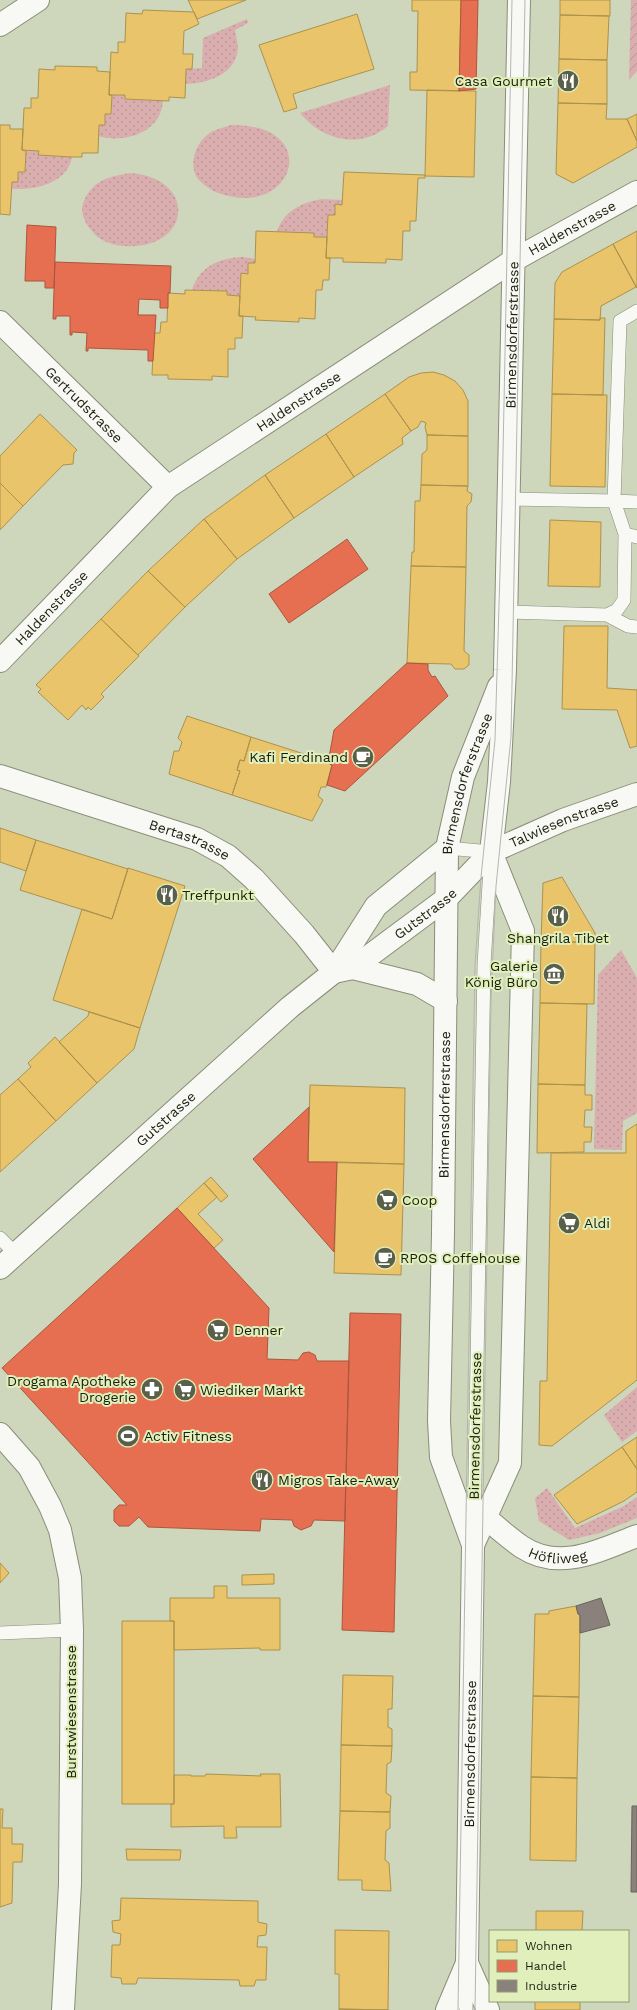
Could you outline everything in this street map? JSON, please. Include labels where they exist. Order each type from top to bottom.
[{"type":"main road","points":[[0,25],[38,0]]},
{"type":"main road","name":"Birmensdorferstrasse","points":[[474,1545],[510,1463],[523,931],[491,852],[499,782],[507,612],[519,0]]},
{"type":"main road","name":"Haldenstrasse","points":[[0,661],[168,487],[514,260],[637,192]]},
{"type":"main road","name":"Gertrudstrasse","points":[[0,322],[168,487]]},
{"type":"main road","name":"Birmensdorferstrasse","points":[[447,2010],[467,1963],[474,1545],[441,1457],[439,1421],[447,848],[463,777],[505,670]]},
{"type":"main road","name":"Bertastrasse","points":[[0,776],[197,839],[228,856],[254,879],[304,934],[343,970]]},
{"type":"main road","name":"Talwiesenstrasse","points":[[491,852],[563,820],[637,794]]},
{"type":"main road","name":"Gutstrasse","points":[[343,970],[376,906],[447,848]]},
{"type":"main road","name":"Gutstrasse","points":[[8,1261],[290,1007],[447,898],[491,852]]},
{"type":"main road","points":[[343,970],[417,984],[446,1001]]},
{"type":"main road","name":"Burstwiesenstrasse","points":[[0,1434],[29,1467],[50,1506],[60,1530],[70,1578],[72,1630],[70,1884],[63,2010]]},
{"type":"main road","name":"Höfliweg","points":[[486,1518],[523,1548],[553,1558],[583,1557],[637,1536]]},
{"type":"main road","name":"Birmensdorferstrasse","points":[[467,1963],[488,2010]]},
{"type":"lane","points":[[607,615],[617,610],[624,600],[631,536],[614,501],[620,321],[637,311]]},
{"type":"lane","points":[[509,499],[637,502]]},
{"type":"lane","points":[[507,612],[607,615],[628,626],[637,627]]},
{"type":"lane","points":[[447,848],[491,852]]},
{"type":"lane","name":"Birmensdorferstrasse","points":[[474,1545],[484,964],[491,852]]},
{"type":"lane","points":[[0,1238],[8,1261]]},
{"type":"lane","points":[[0,1632],[72,1630]]},
{"type":"lane","name":"Birmensdorferstrasse","points":[[466,2010],[467,1963]]},
{"type":"shaded area","points":[[631,0],[637,0],[637,71],[629,80]]},
{"type":"shaded area","points":[[247,19],[248,23],[235,30],[238,49],[236,58],[232,65],[219,76],[203,82],[186,84],[186,69],[202,68],[203,38]]},
{"type":"shaded area","points":[[390,85],[388,126],[366,138],[354,140],[342,139],[330,135],[319,130],[300,113]]},
{"type":"shaded area","points":[[112,95],[125,95],[125,99],[163,101],[161,112],[156,121],[149,128],[130,137],[109,138],[98,136],[99,125],[105,125],[105,114],[111,114]]},
{"type":"shaded area","points":[[231,125],[259,128],[277,137],[287,150],[289,165],[284,179],[272,190],[256,197],[234,197],[216,192],[201,182],[196,176],[193,163],[194,156],[205,136],[218,129]]},
{"type":"shaded area","points":[[26,151],[39,151],[39,155],[72,157],[64,174],[49,184],[30,188],[11,189],[12,182],[18,182],[18,172],[25,172]]},
{"type":"shaded area","points":[[131,173],[153,178],[168,188],[176,200],[178,214],[174,227],[163,238],[146,245],[124,246],[106,242],[98,237],[89,228],[82,213],[84,201],[92,188],[103,180]]},
{"type":"shaded area","points":[[322,199],[343,200],[342,205],[335,204],[335,215],[328,215],[327,237],[314,237],[314,233],[277,232],[284,218],[289,213],[308,202]]},
{"type":"shaded area","points":[[243,257],[255,259],[255,263],[248,263],[248,274],[241,274],[240,296],[227,295],[227,291],[192,290],[205,269],[226,259]]},
{"type":"shaded area","points":[[621,950],[637,978],[637,1113],[623,1121],[622,1150],[594,1149],[598,975]]},
{"type":"shaded area","points":[[637,1387],[637,1431],[622,1442],[604,1415]]},
{"type":"shaded area","points":[[547,1488],[575,1528],[624,1506],[637,1497],[637,1518],[600,1533],[569,1540],[539,1521],[535,1498]]},
{"type":"building: Wohnen","points":[[188,0],[246,0],[197,19]]},
{"type":"building: Wohnen","points":[[412,0],[461,0],[459,91],[410,90],[410,72],[417,72],[418,11],[412,11]]},
{"type":"building: Wohnen","points":[[560,0],[610,0],[610,16],[560,15]]},
{"type":"building: Wohnen","points":[[143,10],[194,12],[199,24],[184,31],[183,54],[193,54],[192,69],[186,69],[185,98],[169,97],[169,101],[125,99],[125,95],[109,95],[111,52],[118,53],[118,42],[125,42],[126,13],[142,14]]},
{"type":"building: Wohnen","points":[[357,14],[374,69],[293,94],[297,108],[284,112],[259,45]]},
{"type":"building: Wohnen","points":[[560,15],[609,16],[607,60],[559,59]]},
{"type":"building: Wohnen","points":[[559,59],[607,60],[607,104],[558,103]]},
{"type":"building: Wohnen","points":[[55,66],[97,67],[97,71],[110,72],[109,95],[112,95],[111,114],[105,114],[105,125],[99,125],[98,153],[82,153],[82,157],[72,157],[38,155],[39,151],[22,150],[24,108],[31,108],[31,98],[38,98],[39,69],[55,70]]},
{"type":"building: Wohnen","points":[[427,90],[476,91],[474,177],[425,176]]},
{"type":"building: Wohnen","points":[[558,103],[607,104],[606,119],[627,119],[637,141],[637,147],[573,183],[556,174]]},
{"type":"building: Wohnen","points":[[637,114],[637,141],[627,119]]},
{"type":"building: Wohnen","points":[[0,125],[10,125],[10,129],[23,129],[22,150],[26,151],[25,172],[18,172],[18,182],[12,182],[10,215],[0,214]]},
{"type":"building: Wohnen","points":[[344,172],[425,175],[425,178],[418,178],[416,221],[410,221],[410,231],[403,231],[402,260],[386,259],[386,263],[343,262],[343,258],[326,258],[328,215],[335,215],[335,204],[342,205]]},
{"type":"building: Wohnen","points":[[256,231],[314,233],[314,237],[327,237],[326,258],[330,258],[329,280],[323,280],[322,290],[316,290],[315,319],[299,318],[299,322],[255,320],[256,317],[239,316],[241,273],[248,274],[248,263],[255,263]]},
{"type":"building: Wohnen","points":[[637,231],[637,288],[613,244]]},
{"type":"building: Wohnen","points":[[613,244],[636,287],[601,306],[600,320],[554,319],[555,283],[562,272]]},
{"type":"building: Wohnen","points":[[185,290],[227,291],[227,295],[240,296],[239,316],[243,316],[242,338],[235,338],[235,349],[228,349],[228,377],[212,376],[212,380],[168,379],[168,375],[152,375],[154,333],[160,333],[161,322],[167,322],[168,293],[185,294]]},
{"type":"building: Wohnen","points":[[600,318],[605,318],[603,395],[552,394],[554,319],[600,320]]},
{"type":"building: Wohnen","points":[[433,372],[444,375],[455,381],[463,390],[468,401],[468,436],[427,435],[425,427],[426,423],[421,421],[418,427],[411,431],[385,394],[409,377],[421,373]]},
{"type":"building: Wohnen","points":[[385,394],[411,431],[402,438],[403,444],[354,477],[326,434]]},
{"type":"building: Wohnen","points":[[552,394],[607,395],[605,487],[550,486]]},
{"type":"building: Wohnen","points":[[40,414],[77,450],[74,453],[73,464],[63,465],[23,506],[0,483],[0,456]]},
{"type":"building: Wohnen","points":[[326,434],[354,477],[294,518],[265,475]]},
{"type":"building: Wohnen","points":[[427,435],[468,436],[468,486],[421,485],[422,454],[427,450]]},
{"type":"building: Wohnen","points":[[265,475],[294,518],[237,559],[204,519]]},
{"type":"building: Wohnen","points":[[0,483],[23,506],[0,530]]},
{"type":"building: Wohnen","points":[[421,485],[468,486],[467,491],[472,494],[471,502],[467,506],[466,567],[411,566],[412,552],[414,552],[415,501],[420,501]]},
{"type":"building: Wohnen","points":[[204,519],[237,559],[185,607],[148,571]]},
{"type":"building: Wohnen","points":[[550,520],[601,522],[600,587],[548,586]]},
{"type":"building: Wohnen","points":[[411,566],[466,567],[464,651],[469,655],[469,665],[464,669],[455,669],[451,664],[407,663]]},
{"type":"building: Wohnen","points":[[148,571],[185,607],[138,655],[101,619]]},
{"type":"building: Wohnen","points":[[101,619],[139,656],[101,694],[104,697],[91,710],[88,707],[86,710],[82,705],[68,720],[38,692],[41,689],[36,685]]},
{"type":"building: Wohnen","points":[[564,626],[608,626],[607,688],[637,690],[637,746],[630,748],[617,710],[562,709]]},
{"type":"building: Wohnen","points":[[187,716],[251,737],[244,761],[240,760],[237,770],[240,771],[232,795],[169,774],[174,751],[179,751],[182,742],[178,738]]},
{"type":"building: Wohnen","points":[[251,737],[329,762],[328,763],[332,765],[326,787],[321,787],[318,796],[323,800],[312,821],[232,795],[240,771],[237,770],[240,760],[244,761]]},
{"type":"building: Wohnen","points":[[0,828],[36,840],[26,871],[0,862]]},
{"type":"building: Wohnen","points":[[36,840],[128,869],[112,919],[20,890]]},
{"type":"building: Wohnen","points":[[128,868],[185,886],[140,1028],[53,1000],[82,909],[112,919]]},
{"type":"building: Wohnen","points":[[562,877],[595,933],[595,942],[541,942],[543,883]]},
{"type":"building: Wohnen","points":[[541,942],[595,942],[594,1004],[540,1003]]},
{"type":"building: Wohnen","points":[[540,1003],[587,1004],[585,1085],[538,1084]]},
{"type":"building: Wohnen","points":[[89,1012],[140,1028],[134,1049],[97,1083],[59,1042],[88,1016]]},
{"type":"building: Wohnen","points":[[55,1037],[97,1083],[56,1121],[18,1079],[31,1067],[28,1063]]},
{"type":"building: Wohnen","points":[[18,1079],[56,1121],[0,1172],[0,1095]]},
{"type":"building: Wohnen","points":[[538,1084],[585,1085],[585,1095],[592,1095],[592,1110],[585,1110],[584,1127],[592,1127],[591,1142],[584,1142],[584,1152],[537,1153]]},
{"type":"building: Wohnen","points":[[310,1085],[405,1088],[404,1164],[308,1162]]},
{"type":"building: Wohnen","points":[[637,1124],[637,1380],[552,1446],[539,1445],[540,1381],[547,1381],[551,1153],[626,1153],[626,1131]]},
{"type":"building: Wohnen","points":[[337,1162],[404,1164],[401,1275],[334,1273]]},
{"type":"building: Wohnen","points":[[211,1177],[228,1196],[221,1202],[204,1183]]},
{"type":"building: Wohnen","points":[[204,1183],[217,1197],[198,1214],[223,1240],[214,1248],[177,1208]]},
{"type":"building: Wohnen","points":[[637,1437],[637,1469],[622,1447]]},
{"type":"building: Wohnen","points":[[622,1447],[637,1469],[637,1492],[624,1501],[577,1524],[554,1495]]},
{"type":"building: Wohnen","points":[[0,1563],[9,1573],[0,1583]]},
{"type":"building: Wohnen","points":[[274,1574],[274,1584],[242,1585],[242,1575]]},
{"type":"building: Wohnen","points":[[214,1586],[227,1586],[227,1598],[280,1598],[280,1650],[260,1650],[260,1648],[174,1650],[174,1621],[170,1621],[170,1598],[214,1598]]},
{"type":"building: Wohnen","points":[[576,1606],[578,1614],[580,1615],[579,1697],[533,1696],[535,1614],[549,1614],[549,1611]]},
{"type":"building: Wohnen","points":[[122,1621],[174,1621],[174,1804],[122,1804]]},
{"type":"building: Wohnen","points":[[343,1675],[393,1676],[392,1709],[388,1709],[388,1727],[392,1729],[392,1746],[341,1745]]},
{"type":"building: Wohnen","points":[[533,1696],[579,1697],[577,1778],[531,1777]]},
{"type":"building: Wohnen","points":[[341,1745],[392,1746],[391,1762],[387,1764],[386,1793],[391,1796],[390,1812],[340,1811]]},
{"type":"building: Wohnen","points":[[206,1774],[261,1776],[260,1774],[280,1774],[281,1827],[236,1827],[237,1838],[224,1838],[224,1826],[171,1827],[171,1804],[174,1804],[174,1775],[205,1776]]},
{"type":"building: Wohnen","points":[[531,1777],[577,1778],[576,1861],[530,1860]]},
{"type":"building: Wohnen","points":[[0,1809],[3,1809],[2,1828],[12,1828],[12,1844],[23,1844],[22,1862],[13,1862],[12,1903],[0,1907]]},
{"type":"building: Wohnen","points":[[340,1811],[390,1812],[390,1828],[386,1831],[385,1860],[389,1863],[391,1891],[362,1890],[362,1880],[338,1880]]},
{"type":"building: Wohnen","points":[[126,1849],[181,1850],[180,1860],[127,1860]]},
{"type":"building: Wohnen","points":[[121,1898],[258,1901],[258,1922],[267,1924],[266,1935],[258,1936],[257,1947],[267,1947],[266,1980],[256,1980],[254,1986],[240,1986],[239,1980],[138,1978],[136,1984],[122,1984],[121,1978],[111,1977],[112,1945],[120,1945],[121,1934],[113,1932],[112,1921],[120,1920]]},
{"type":"building: Wohnen","points":[[536,1911],[583,1911],[582,1930],[536,1930]]},
{"type":"building: Wohnen","points":[[335,1930],[389,1931],[388,2010],[339,2009],[339,1974],[335,1974]]},
{"type":"building: Wohnen","points":[[535,2002],[580,2002],[580,2010],[535,2010]]},
{"type":"building: Wohnen","points":[[339,2009],[388,2010],[339,2010]]},
{"type":"building: Handel","points":[[461,0],[478,0],[476,89],[459,91]]},
{"type":"building: Handel","points":[[27,225],[56,227],[54,288],[45,288],[45,281],[25,281]]},
{"type":"building: Handel","points":[[55,262],[171,266],[168,308],[160,308],[160,300],[139,299],[138,315],[156,315],[153,361],[148,361],[148,350],[88,348],[88,351],[86,351],[87,333],[72,332],[72,335],[70,335],[70,316],[56,316],[56,319],[53,319]]},
{"type":"building: Handel","points":[[347,539],[368,569],[289,623],[269,594]]},
{"type":"building: Handel","points":[[407,663],[428,664],[428,670],[432,677],[435,676],[448,696],[345,791],[327,785],[332,765],[328,763],[334,730]]},
{"type":"building: Handel","points":[[309,1107],[308,1162],[337,1162],[334,1252],[253,1159]]},
{"type":"building: Handel","name":"Wiediker Markt","points":[[177,1208],[269,1308],[267,1359],[298,1360],[303,1353],[309,1352],[315,1355],[317,1361],[349,1361],[345,1521],[314,1520],[311,1526],[301,1530],[294,1526],[292,1520],[261,1519],[260,1531],[148,1527],[139,1517],[129,1526],[119,1526],[114,1521],[114,1510],[119,1505],[127,1505],[2,1368]]},
{"type":"building: Handel","points":[[350,1313],[401,1314],[394,1632],[342,1630]]},
{"type":"building: Industrie","points":[[601,1598],[610,1625],[580,1633],[580,1615],[578,1614],[576,1606]]},
{"type":"building: Industrie","points":[[632,1806],[637,1806],[637,1892],[631,1892]]},
{"type":"tram line","points":[[458,2010],[475,964],[481,877],[495,740],[502,504],[512,0]]},
{"type":"tram line","points":[[475,2010],[491,999],[496,886],[511,737],[525,0]]},
{"type":"place","name":"Casa Gourmet","points":[[568,81]]},
{"type":"place","name":"Kafi Ferdinand","points":[[363,757]]},
{"type":"place","name":"Treffpunkt","points":[[167,895]]},
{"type":"place","name":"Shangrila Tibet","points":[[558,916]]},
{"type":"place","name":"Galerie König Büro","points":[[554,974]]},
{"type":"place","name":"Coop","points":[[387,1200]]},
{"type":"place","name":"Aldi","points":[[569,1223]]},
{"type":"place","name":"RPOS Coffehouse","points":[[385,1258]]},
{"type":"place","name":"Denner","points":[[218,1330]]},
{"type":"place","name":"Drogama Apotheke Drogerie","points":[[152,1389]]},
{"type":"place","name":"Wiediker Markt","points":[[185,1390]]},
{"type":"place","name":"Activ Fitness","points":[[128,1436]]},
{"type":"place","name":"Migros Take-Away","points":[[262,1480]]}]
